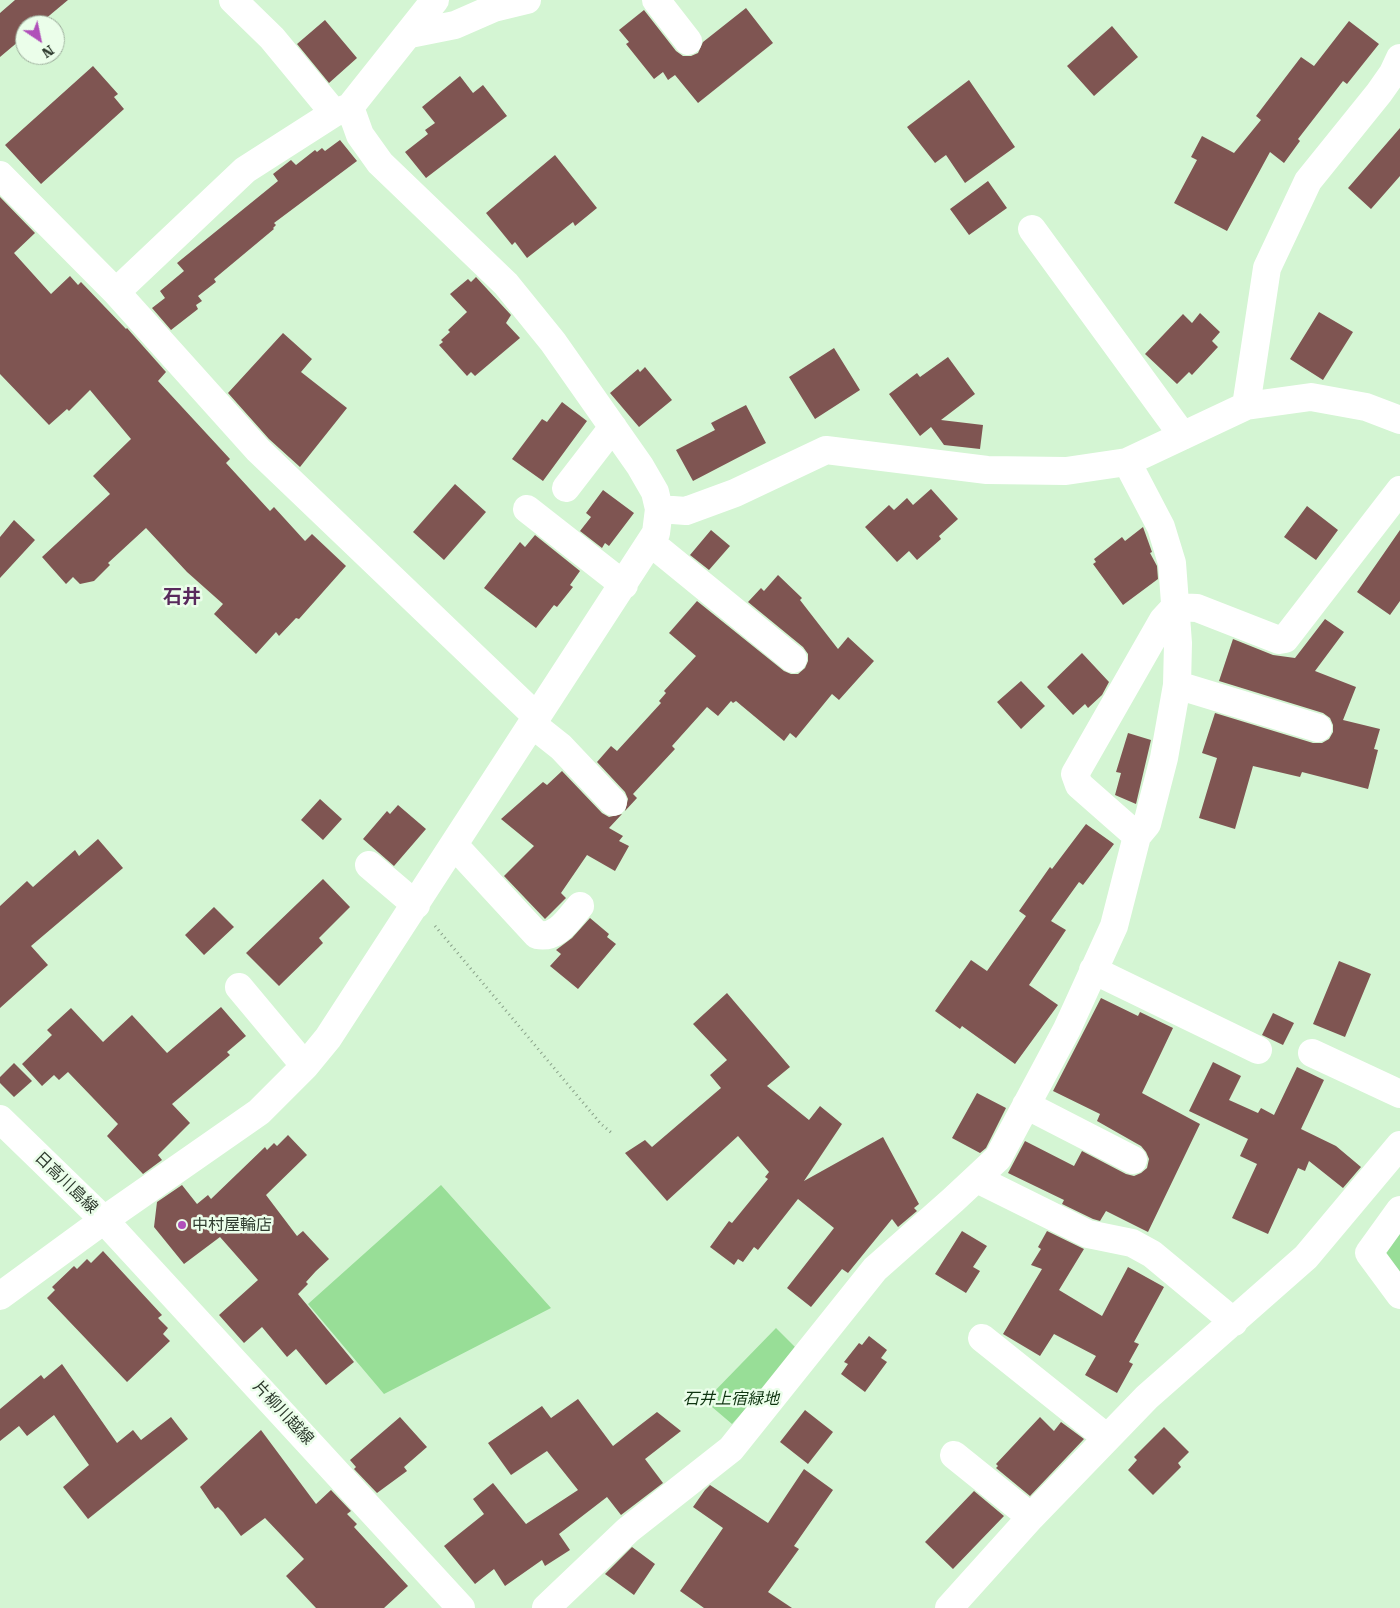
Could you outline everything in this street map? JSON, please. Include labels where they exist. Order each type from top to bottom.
[{"type":"street","points":[[104,1220],[259,1112],[305,1066],[328,1038],[651,543],[656,533],[659,510],[655,492],[613,428],[553,342],[506,284],[380,163],[342,110],[233,0]]},
{"type":"street","points":[[116,292],[212,199],[245,170],[342,110],[410,34],[435,0]]},
{"type":"street","points":[[410,34],[455,25],[494,8],[527,0]]},
{"type":"street","points":[[656,0],[688,41]]},
{"type":"street","points":[[1246,406],[1267,268],[1308,181],[1379,94],[1393,73],[1400,58]]},
{"type":"street","points":[[0,175],[116,292],[258,450],[535,721],[613,802]]},
{"type":"street","points":[[1032,229],[1183,436]]},
{"type":"street","points":[[659,510],[686,511],[734,493],[826,450],[987,470],[1066,471],[1127,462],[1246,406],[1312,397],[1366,407],[1400,420]]},
{"type":"street","points":[[566,488],[613,428]]},
{"type":"street","points":[[546,1608],[628,1530],[731,1449],[875,1269],[998,1158],[1068,1029],[1114,926],[1137,836],[1147,824],[1177,685],[1178,643],[1172,563],[1161,527],[1127,462]]},
{"type":"street","points":[[1175,606],[1198,608],[1280,640],[1285,639],[1400,490]]},
{"type":"street","points":[[527,508],[624,585]]},
{"type":"street","points":[[651,543],[793,659]]},
{"type":"street","points":[[1137,836],[1079,785],[1074,774],[1163,620],[1175,606]]},
{"type":"street","points":[[1177,685],[1318,728]]},
{"type":"street","points":[[454,845],[537,935],[546,937],[556,933],[580,906]]},
{"type":"street","points":[[369,865],[416,905]]},
{"type":"street","points":[[1093,970],[1258,1050]]},
{"type":"street","points":[[239,987],[305,1066]]},
{"type":"street","points":[[1312,1053],[1400,1094]]},
{"type":"street","points":[[1026,1105],[1133,1160]]},
{"type":"street","name":"日高川島線","points":[[0,1119],[104,1220],[0,1296]]},
{"type":"street","points":[[949,1608],[1031,1517],[1146,1397],[1234,1322],[1306,1257],[1400,1145]]},
{"type":"street","points":[[976,1179],[1088,1234],[1132,1243],[1152,1254],[1234,1322]]},
{"type":"street","points":[[1400,1210],[1369,1254],[1400,1295]]},
{"type":"street","name":"片柳川越線","points":[[104,1220],[461,1608]]},
{"type":"street","points":[[982,1338],[1107,1438]]},
{"type":"street","points":[[954,1455],[1031,1517]]},
{"type":"path","points":[[416,905],[601,1124],[614,1134]]},
{"type":"green space","points":[[441,1185],[551,1308],[384,1394],[308,1304]]},
{"type":"green space","points":[[1400,1220],[1400,1283],[1377,1252]]},
{"type":"green space","name":"石井上宿緑地","points":[[776,1328],[795,1347],[766,1386],[732,1424],[705,1401]]},
{"type":"building","points":[[15,0],[68,0],[50,15],[15,15],[15,44],[0,57],[0,13]]},
{"type":"building","points":[[746,8],[773,43],[698,103],[675,75],[668,80],[663,72],[654,79],[626,44],[629,42],[619,30],[644,10],[676,51],[683,56],[691,56],[698,53],[703,42]]},
{"type":"building","points":[[325,20],[357,58],[329,83],[297,44]]},
{"type":"building","points":[[1349,21],[1379,44],[1347,84],[1343,81],[1298,139],[1300,141],[1284,163],[1270,152],[1227,231],[1174,203],[1197,160],[1191,157],[1202,136],[1234,153],[1261,120],[1256,116],[1301,57],[1314,66]]},
{"type":"building","points":[[1112,26],[1138,57],[1094,96],[1067,66]]},
{"type":"building","points":[[93,66],[118,94],[114,97],[124,109],[41,184],[5,145]]},
{"type":"building","points":[[460,76],[473,93],[483,85],[507,116],[426,178],[405,152],[428,134],[425,130],[435,123],[422,107]]},
{"type":"building","points":[[969,80],[1015,147],[965,183],[946,155],[935,163],[907,127]]},
{"type":"building","points":[[1400,128],[1400,176],[1371,209],[1348,188]]},
{"type":"building","points":[[340,140],[357,161],[274,223],[276,225],[274,229],[214,279],[216,282],[198,296],[202,301],[196,305],[198,309],[171,330],[152,308],[165,298],[160,291],[184,271],[177,263],[278,181],[273,174],[291,160],[296,165],[315,150],[317,152],[322,148],[325,151]]},
{"type":"building","points":[[555,155],[597,208],[575,226],[573,222],[527,258],[515,242],[512,245],[486,213]]},
{"type":"building","points":[[988,181],[1007,208],[969,235],[950,209]]},
{"type":"building","points":[[0,197],[35,233],[14,253],[51,294],[70,276],[78,285],[81,282],[127,328],[166,372],[158,381],[230,459],[226,463],[270,511],[274,507],[305,541],[312,534],[346,566],[299,619],[296,618],[279,636],[276,632],[256,654],[214,614],[223,604],[187,572],[146,528],[108,563],[110,565],[94,581],[80,584],[73,577],[66,584],[42,557],[110,494],[93,476],[131,439],[90,390],[69,411],[67,409],[49,425],[0,374]]},
{"type":"building","points":[[476,277],[511,315],[506,323],[520,338],[475,376],[471,372],[467,376],[439,345],[443,342],[441,340],[450,332],[448,330],[467,312],[450,294],[468,279],[471,282]]},
{"type":"building","points":[[1319,312],[1353,332],[1323,380],[1290,359]]},
{"type":"building","points":[[1200,313],[1220,332],[1212,341],[1218,347],[1192,375],[1189,372],[1177,384],[1145,354],[1183,314],[1192,323]]},
{"type":"building","points":[[283,333],[312,359],[301,372],[347,408],[300,467],[269,439],[228,393]]},
{"type":"building","points":[[834,348],[860,390],[815,419],[789,377]]},
{"type":"building","points":[[948,357],[975,394],[941,420],[983,425],[980,449],[944,445],[931,427],[920,436],[889,394],[917,373],[920,377]]},
{"type":"building","points":[[645,367],[672,400],[639,427],[610,393],[638,369],[640,372]]},
{"type":"building","points":[[562,402],[587,421],[543,481],[512,459],[542,419],[547,422]]},
{"type":"building","points":[[746,405],[766,443],[693,481],[676,450],[715,430],[711,423]]},
{"type":"building","points":[[455,484],[486,512],[444,560],[413,532]]},
{"type":"building","points":[[931,489],[958,519],[939,536],[941,539],[917,560],[909,551],[897,562],[865,527],[889,505],[894,510],[907,498],[913,505]]},
{"type":"building","points":[[603,490],[634,513],[609,546],[605,543],[602,548],[580,531],[591,517],[586,513]]},
{"type":"building","points":[[1307,506],[1338,530],[1316,560],[1284,537]]},
{"type":"building","points":[[14,520],[35,540],[0,578],[0,537]]},
{"type":"building","points":[[1143,527],[1152,552],[1150,553],[1157,566],[1158,579],[1123,605],[1093,564],[1096,562],[1094,559],[1122,537],[1125,541]]},
{"type":"building","points":[[711,530],[730,546],[709,570],[690,555]]},
{"type":"building","points":[[1400,530],[1400,601],[1390,615],[1357,592]]},
{"type":"building","points":[[535,535],[580,571],[570,585],[573,587],[557,607],[554,605],[536,628],[484,588],[520,542],[525,547]]},
{"type":"building","points":[[778,575],[802,598],[800,600],[838,649],[848,637],[874,661],[839,700],[832,694],[796,738],[790,733],[784,741],[736,701],[733,703],[731,701],[718,716],[707,707],[672,746],[675,749],[633,794],[637,798],[625,811],[628,799],[625,792],[597,762],[611,746],[617,751],[661,703],[659,701],[666,693],[664,691],[696,656],[669,633],[697,601],[784,671],[798,674],[805,668],[808,654],[803,647],[748,602],[761,588],[764,591]]},
{"type":"building","points":[[1325,619],[1344,632],[1315,671],[1356,687],[1343,720],[1380,729],[1374,749],[1378,750],[1368,789],[1302,772],[1300,777],[1253,766],[1235,829],[1199,818],[1217,758],[1202,753],[1215,713],[1313,743],[1322,743],[1329,739],[1333,732],[1333,725],[1330,718],[1323,713],[1219,681],[1233,639],[1273,655],[1295,658]]},
{"type":"building","points":[[1082,653],[1109,682],[1102,695],[1088,708],[1085,704],[1073,715],[1047,687]]},
{"type":"building","points":[[1021,681],[1045,706],[1021,729],[997,702]]},
{"type":"building","points":[[1128,733],[1151,740],[1136,804],[1115,795],[1121,773],[1116,772]]},
{"type":"building","points":[[562,771],[602,813],[609,817],[622,814],[609,828],[623,836],[619,841],[629,846],[615,871],[587,855],[561,893],[566,898],[545,919],[504,876],[534,846],[501,819],[543,782],[547,785]]},
{"type":"building","points":[[320,799],[342,819],[323,840],[301,820]]},
{"type":"building","points":[[398,805],[426,829],[394,866],[363,839],[387,811],[390,814]]},
{"type":"building","points":[[1086,824],[1114,844],[1083,885],[1079,882],[1051,921],[1066,930],[1029,985],[1058,1005],[1015,1064],[962,1026],[960,1029],[935,1011],[971,960],[987,971],[1026,916],[1019,911],[1050,867],[1052,869]]},
{"type":"building","points":[[98,839],[123,868],[31,946],[48,965],[0,1008],[0,906],[27,881],[33,887],[75,850],[79,856]]},
{"type":"building","points":[[323,879],[350,907],[319,938],[323,943],[279,986],[246,953]]},
{"type":"building","points":[[214,907],[234,927],[204,955],[185,935]]},
{"type":"building","points":[[590,918],[609,934],[607,937],[616,944],[578,989],[550,966],[561,954],[556,950],[572,938]]},
{"type":"building","points":[[1339,961],[1371,974],[1345,1037],[1313,1024]]},
{"type":"building","points":[[727,993],[790,1067],[767,1086],[809,1120],[820,1106],[842,1124],[804,1181],[883,1137],[919,1204],[914,1208],[917,1211],[898,1227],[892,1219],[848,1273],[842,1269],[811,1307],[787,1288],[834,1228],[798,1199],[758,1250],[754,1247],[743,1262],[738,1259],[734,1265],[710,1247],[729,1221],[732,1223],[768,1179],[765,1177],[769,1172],[738,1136],[667,1201],[625,1153],[645,1140],[652,1147],[721,1088],[710,1075],[727,1060],[693,1024]]},
{"type":"building","points":[[1101,998],[1138,1016],[1140,1012],[1173,1028],[1142,1093],[1200,1124],[1148,1232],[1106,1211],[1100,1221],[1093,1219],[1062,1204],[1064,1200],[1008,1173],[1025,1141],[1074,1166],[1082,1151],[1126,1174],[1134,1176],[1147,1168],[1149,1159],[1141,1146],[1097,1121],[1100,1114],[1053,1091]]},
{"type":"building","points":[[221,1007],[246,1036],[227,1052],[230,1055],[172,1104],[190,1123],[158,1155],[162,1160],[143,1174],[107,1136],[118,1124],[68,1072],[59,1080],[54,1075],[42,1086],[22,1064],[52,1035],[47,1030],[71,1008],[103,1042],[132,1015],[167,1053]]},
{"type":"building","points":[[1273,1013],[1294,1023],[1283,1045],[1262,1035]]},
{"type":"building","points":[[1213,1062],[1241,1076],[1229,1100],[1258,1113],[1261,1108],[1274,1115],[1297,1067],[1324,1080],[1301,1129],[1336,1146],[1361,1167],[1343,1188],[1309,1161],[1305,1171],[1298,1168],[1268,1234],[1232,1218],[1257,1164],[1240,1156],[1248,1139],[1189,1111]]},
{"type":"building","points":[[14,1063],[32,1081],[14,1097],[0,1083],[0,1077]]},
{"type":"building","points":[[977,1093],[1006,1108],[986,1148],[980,1153],[952,1138]]},
{"type":"building","points":[[288,1135],[307,1155],[266,1195],[297,1236],[303,1231],[329,1259],[306,1282],[308,1284],[298,1294],[354,1362],[326,1385],[296,1349],[287,1357],[262,1327],[244,1343],[219,1315],[258,1280],[220,1237],[184,1264],[154,1227],[157,1202],[182,1185],[197,1204],[208,1195],[211,1199],[265,1147],[267,1150],[274,1143],[277,1146]]},
{"type":"building","points":[[962,1231],[987,1246],[973,1267],[980,1271],[966,1293],[935,1274]]},
{"type":"building","points":[[1047,1231],[1084,1249],[1059,1290],[1102,1316],[1128,1267],[1164,1287],[1134,1342],[1139,1344],[1129,1362],[1133,1364],[1117,1393],[1085,1375],[1096,1356],[1054,1334],[1040,1356],[1003,1334],[1042,1269],[1031,1265],[1041,1249],[1038,1247]]},
{"type":"building","points":[[103,1251],[162,1315],[158,1318],[168,1328],[163,1334],[170,1341],[127,1382],[47,1298],[55,1290],[52,1287],[74,1266],[77,1269],[87,1259],[91,1263]]},
{"type":"building","points":[[869,1336],[887,1350],[881,1358],[887,1362],[865,1392],[841,1374],[848,1364],[844,1362],[859,1343],[862,1345]]},
{"type":"building","points":[[62,1364],[117,1443],[133,1430],[141,1440],[171,1417],[188,1439],[88,1519],[63,1487],[89,1465],[54,1415],[27,1436],[19,1426],[0,1441],[0,1409],[41,1375],[44,1379]]},
{"type":"building","points":[[578,1399],[613,1446],[657,1412],[681,1431],[645,1459],[663,1483],[621,1515],[607,1497],[559,1534],[570,1550],[545,1566],[542,1560],[505,1586],[494,1569],[475,1584],[444,1546],[484,1514],[473,1499],[493,1483],[526,1524],[578,1490],[547,1451],[511,1475],[488,1443],[542,1406],[551,1418]]},
{"type":"building","points":[[805,1410],[833,1432],[808,1464],[780,1442]]},
{"type":"building","points":[[400,1417],[427,1447],[404,1467],[407,1471],[377,1493],[354,1469],[356,1467],[350,1460]]},
{"type":"building","points":[[1040,1417],[1054,1431],[1061,1422],[1084,1439],[1030,1496],[996,1468],[998,1466],[996,1464]]},
{"type":"building","points":[[1164,1427],[1189,1452],[1178,1463],[1181,1467],[1153,1495],[1128,1470],[1137,1460],[1134,1457]]},
{"type":"building","points":[[261,1430],[316,1504],[331,1490],[351,1511],[347,1514],[357,1524],[354,1527],[408,1586],[384,1608],[316,1608],[286,1576],[304,1559],[265,1518],[241,1536],[223,1512],[218,1507],[215,1509],[200,1487]]},
{"type":"building","points":[[804,1469],[833,1490],[794,1546],[799,1549],[768,1592],[792,1608],[704,1608],[680,1591],[723,1528],[693,1507],[710,1485],[768,1523]]},
{"type":"building","points":[[974,1491],[1004,1516],[953,1569],[925,1542]]},
{"type":"building","points":[[632,1547],[655,1564],[634,1595],[605,1574]]},
{"type":"place","name":"中村屋輪店","points":[[182,1225]]},
{"type":"district","name":"石井","points":[[182,597]]}]
